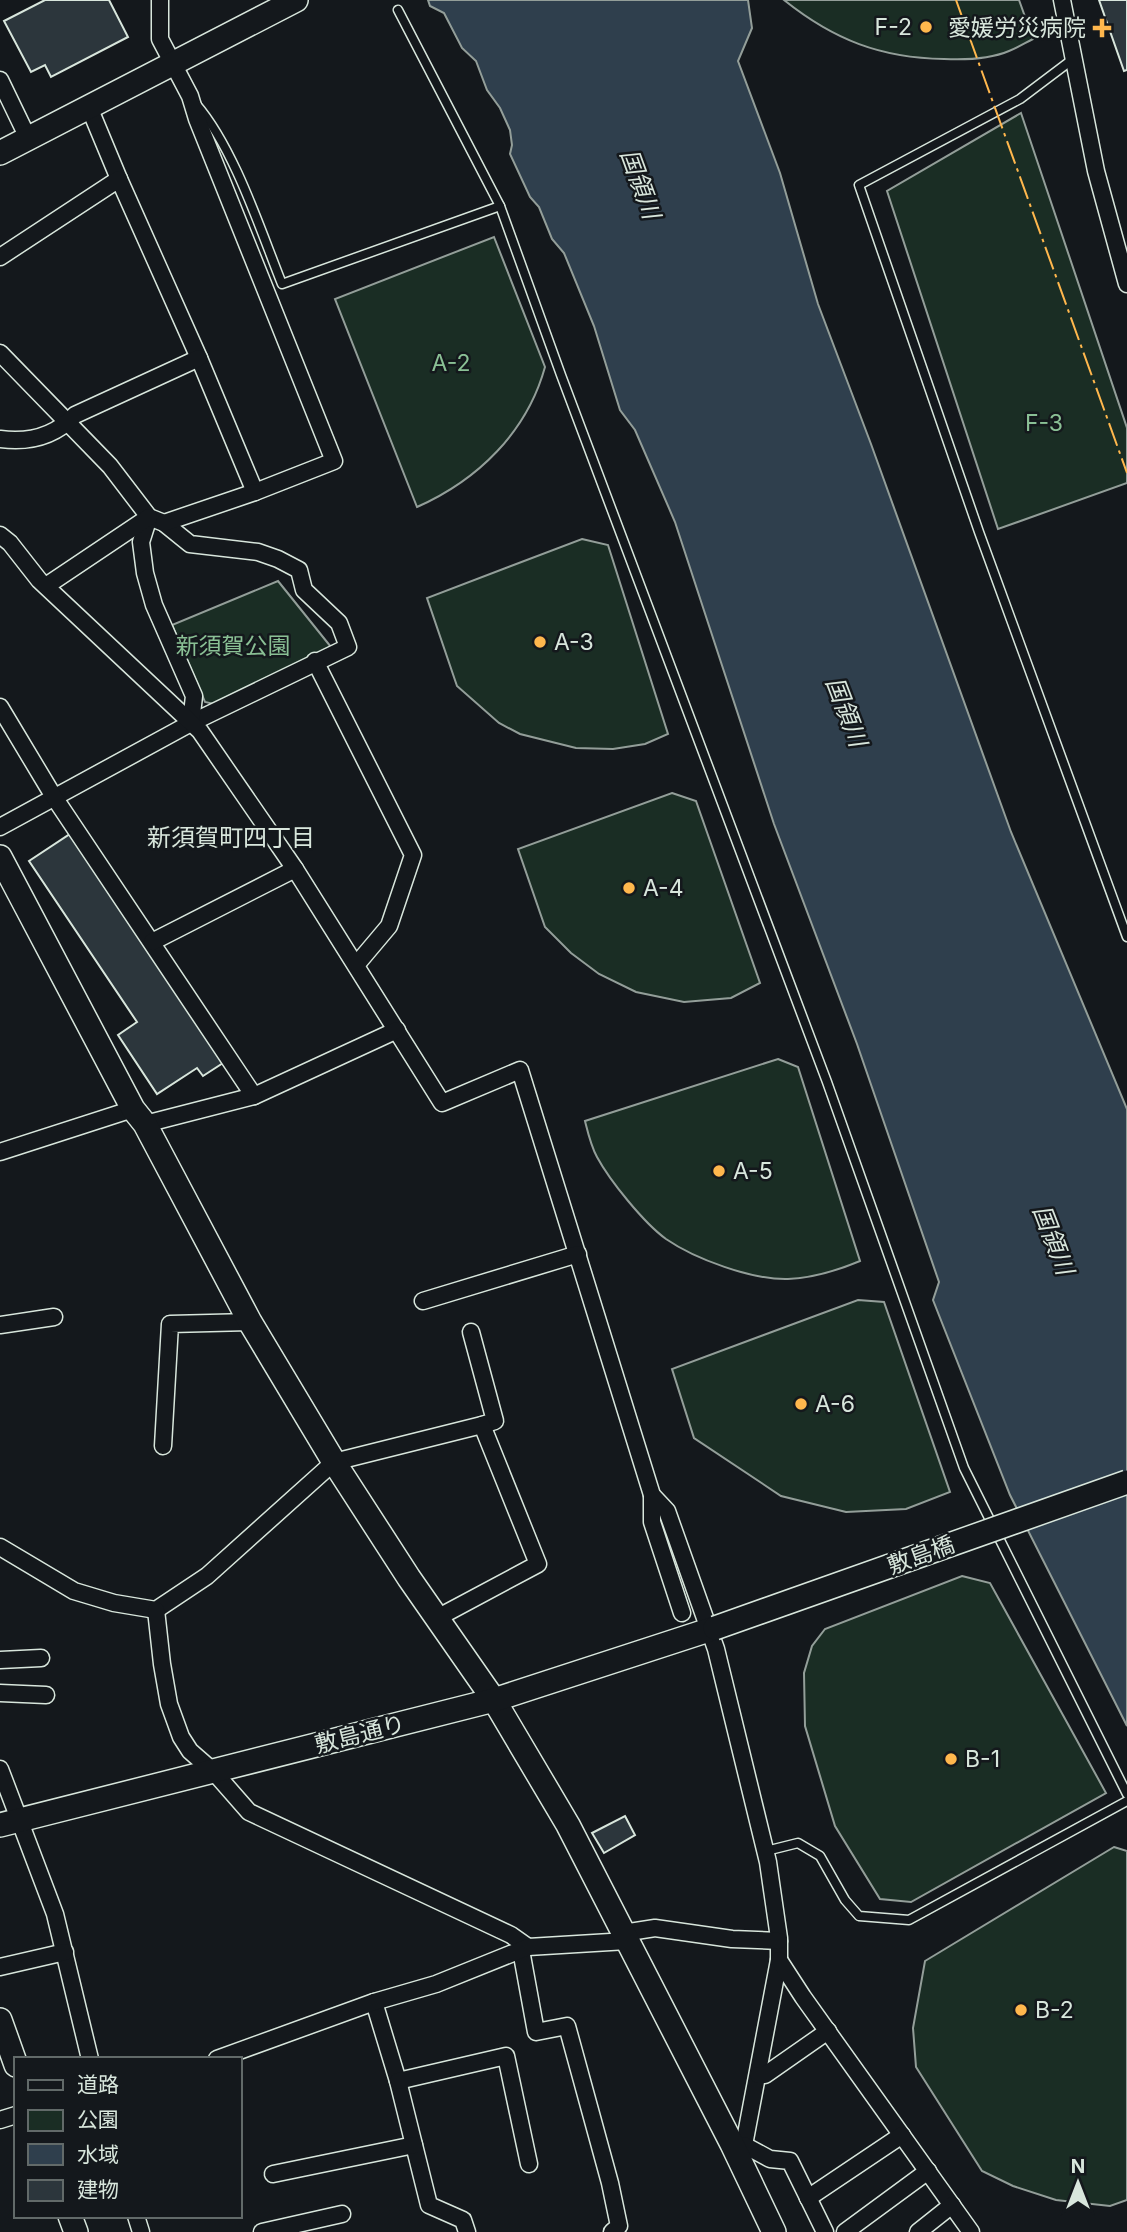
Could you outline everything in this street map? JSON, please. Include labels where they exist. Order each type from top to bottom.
[{"type":"street","points":[[46,586],[157,520],[255,492],[334,461],[190,96],[160,40],[160,0]]},
{"type":"street","points":[[0,153],[296,0]]},
{"type":"street","points":[[1062,0],[1096,172],[1127,282]]},
{"type":"street","points":[[0,80],[28,138]]},
{"type":"street","points":[[89,107],[255,492]]},
{"type":"street","points":[[0,257],[119,179]]},
{"type":"street","points":[[0,353],[157,520],[190,544],[258,552],[299,570],[304,590],[339,623],[348,647],[191,723],[0,827]]},
{"type":"street","points":[[0,439],[44,438],[68,423],[75,415],[199,358]]},
{"type":"street","points":[[157,520],[141,542],[145,573],[154,605],[194,696],[191,723]]},
{"type":"street","points":[[0,535],[10,542],[46,586],[200,731],[357,964],[442,1103],[520,1070],[652,1494],[652,1522],[682,1612]]},
{"type":"street","points":[[315,661],[413,855],[389,926],[357,964]]},
{"type":"street","points":[[0,707],[54,797],[254,1096]]},
{"type":"street","points":[[0,857],[250,1322],[408,1578],[494,1700],[568,1825],[741,2152],[774,2232]]},
{"type":"street","points":[[152,943],[295,869]]},
{"type":"street","points":[[0,1152],[139,1117],[254,1096],[397,1030]]},
{"type":"street","points":[[423,1301],[578,1254]]},
{"type":"street","points":[[0,1325],[54,1317]]},
{"type":"street","points":[[163,1446],[170,1324],[250,1322]]},
{"type":"street","points":[[0,1547],[74,1591],[114,1603],[156,1609],[207,1576],[334,1462],[495,1421],[471,1332]]},
{"type":"street","points":[[437,1618],[538,1564],[482,1425]]},
{"type":"street","name":"敷島橋","points":[[713,1629],[1127,1482]]},
{"type":"street","points":[[652,1494],[667,1511],[713,1629],[766,1850],[779,1941],[779,1960],[741,2152]]},
{"type":"street","points":[[156,1609],[169,1704],[186,1744],[249,1812],[511,1935],[524,1949],[537,2032],[567,2026],[610,2183],[619,2226],[612,2232]]},
{"type":"street","name":"敷島通り","points":[[10,1823],[494,1700],[713,1629]]},
{"type":"street","points":[[0,1660],[41,1658]]},
{"type":"street","points":[[0,1693],[46,1695]]},
{"type":"street","points":[[0,1769],[10,1823],[55,1914],[90,2057]]},
{"type":"street","points":[[223,2057],[374,2002],[436,1984],[524,1949],[625,1937],[655,1928],[732,1939],[779,1941]]},
{"type":"street","points":[[0,1967],[65,1952]]},
{"type":"street","points":[[779,1960],[971,2232]]},
{"type":"street","points":[[374,2002],[398,2081],[429,2205],[463,2220],[467,2232]]},
{"type":"street","points":[[0,2020],[14,2059]]},
{"type":"street","points":[[758,2075],[765,2075],[828,2031]]},
{"type":"street","points":[[398,2081],[506,2056],[529,2164]]},
{"type":"street","points":[[808,2199],[902,2136]]},
{"type":"street","points":[[273,2174],[414,2145]]},
{"type":"street","points":[[741,2152],[790,2161],[825,2232]]},
{"type":"street","points":[[845,2232],[928,2171]]},
{"type":"street","points":[[918,2232],[952,2205]]},
{"type":"street","points":[[262,2232],[342,2214]]},
{"type":"lane","points":[[398,10],[500,206],[822,1069],[964,1468],[1127,1794]]},
{"type":"lane","points":[[1073,59],[1020,99],[859,185],[975,519],[1127,937]]},
{"type":"lane","points":[[190,96],[209,119],[235,170],[282,284],[500,206]]},
{"type":"lane","points":[[766,1850],[798,1843],[820,1856],[845,1900],[859,1916],[909,1920],[1127,1801]]},
{"type":"green space","name":"F-2","points":[[784,0],[1019,0],[1033,39],[994,56],[944,59],[899,55],[840,36]]},
{"type":"green space","name":"F-3","points":[[1021,113],[1127,428],[1127,483],[998,529],[887,191]]},
{"type":"green space","name":"A-2","points":[[494,237],[545,367],[526,412],[497,451],[460,483],[417,507],[335,299]]},
{"type":"green space","name":"A-3","points":[[582,539],[608,545],[668,734],[645,744],[613,749],[576,748],[520,734],[499,723],[457,686],[427,598]]},
{"type":"green space","name":"新須賀公園","points":[[278,581],[331,647],[214,704],[205,702],[172,625]]},
{"type":"green space","name":"A-4","points":[[672,793],[696,801],[760,983],[731,998],[684,1002],[636,992],[599,974],[571,953],[545,927],[518,849]]},
{"type":"green space","name":"A-5","points":[[778,1059],[798,1067],[860,1261],[825,1273],[788,1279],[758,1276],[724,1267],[678,1247],[657,1232],[610,1178],[595,1153],[585,1121]]},
{"type":"green space","name":"A-6","points":[[858,1300],[884,1302],[950,1492],[906,1509],[846,1512],[781,1496],[694,1438],[672,1369]]},
{"type":"green space","name":"B-1","points":[[962,1576],[990,1583],[1106,1793],[911,1902],[880,1899],[835,1826],[805,1726],[804,1673],[812,1646],[825,1629]]},
{"type":"green space","name":"B-2","points":[[1114,1847],[1127,1851],[1127,2200],[1110,2206],[1056,2200],[1013,2186],[982,2171],[916,2067],[913,2028],[925,1961]]},
{"type":"water","name":"国領川","points":[[428,0],[748,0],[752,28],[738,61],[780,173],[818,304],[1011,832],[1127,1109],[1127,1726],[1010,1495],[933,1300],[939,1282],[857,1044],[774,824],[675,522],[635,430],[620,410],[594,326],[564,253],[552,239],[539,207],[530,197],[510,154],[510,130],[500,108],[487,90],[476,61],[462,48],[444,13],[430,6]]},
{"type":"building","points":[[45,0],[109,0],[128,37],[51,77],[45,65],[31,72],[4,21]]},
{"type":"building","points":[[1099,0],[1127,0],[1127,70],[1124,71]]},
{"type":"building","points":[[70,834],[223,1063],[203,1076],[197,1068],[157,1094],[118,1035],[137,1022],[29,861]]},
{"type":"building","points":[[625,1816],[635,1835],[604,1853],[592,1833]]},
{"type":"power","points":[[956,0],[1127,473]]},
{"type":"place","name":"F-2","points":[[926,27]]},
{"type":"place","name":"愛媛労災病院","points":[[1102,28]]},
{"type":"place","name":"A-3","points":[[540,642]]},
{"type":"place","name":"A-4","points":[[629,888]]},
{"type":"place","name":"A-5","points":[[719,1171]]},
{"type":"place","name":"A-6","points":[[801,1404]]},
{"type":"place","name":"B-1","points":[[951,1759]]},
{"type":"place","name":"B-2","points":[[1021,2010]]},
{"type":"district","name":"新須賀町四丁目","points":[[231,838]]}]
